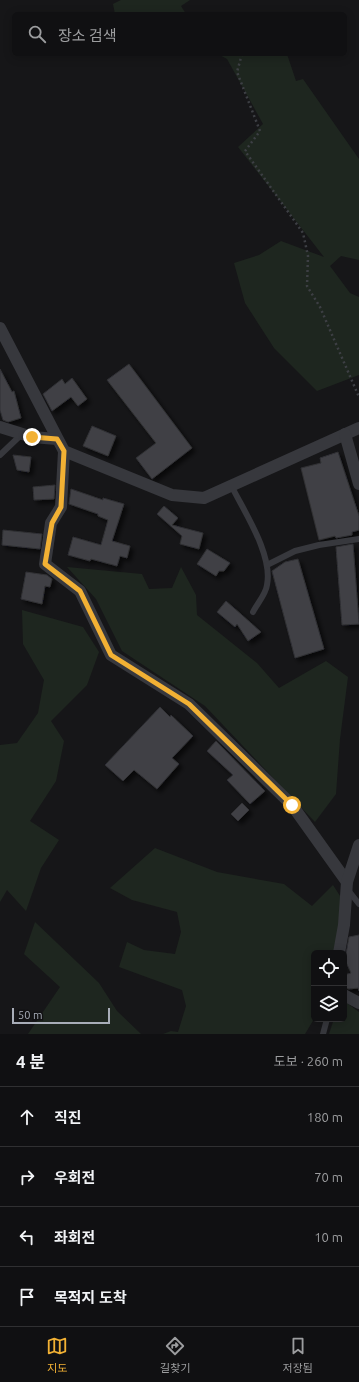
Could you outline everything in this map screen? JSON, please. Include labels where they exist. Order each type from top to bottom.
[{"type":"street","points":[[0,328],[64,451],[61,507],[52,523],[45,564],[80,591],[111,655],[189,704],[292,805],[347,886]]},
{"type":"street","points":[[0,427],[32,437],[57,439]]},
{"type":"street","points":[[64,451],[172,495],[204,498],[232,487],[359,428]]},
{"type":"street","points":[[345,434],[359,484]]},
{"type":"street","points":[[340,950],[344,925],[347,886],[359,845]]},
{"type":"street","points":[[347,997],[359,1003]]},
{"type":"lane","points":[[0,455],[22,434]]},
{"type":"lane","points":[[232,487],[263,550],[267,565],[267,586],[253,612]]},
{"type":"lane","points":[[267,565],[295,551],[319,545],[359,539]]},
{"type":"lane","points":[[347,886],[359,904]]},
{"type":"lane","points":[[323,1034],[326,1022]]},
{"type":"path","points":[[241,56],[237,72],[260,131],[245,151],[303,233],[308,256],[307,286],[320,307],[359,397]]},
{"type":"shaded area","points":[[121,0],[190,0],[181,6],[185,12],[115,12],[113,4]]},
{"type":"shaded area","points":[[222,56],[288,56],[296,81],[303,79],[359,159],[359,260],[341,256],[330,266],[350,293],[359,297],[359,375],[317,391],[274,348],[245,303],[234,263],[259,255],[281,241],[324,257],[238,147],[263,124],[227,59]]},
{"type":"shaded area","points":[[67,567],[142,574],[149,589],[172,588],[181,567],[196,595],[197,615],[257,663],[279,688],[326,661],[348,677],[340,739],[336,794],[315,822],[205,706],[122,651],[96,599]]},
{"type":"shaded area","points":[[22,610],[83,627],[99,652],[87,685],[51,721],[64,741],[56,781],[30,821],[59,840],[41,868],[26,911],[7,890],[0,902],[0,745],[17,743],[38,713],[44,680],[23,644]]},
{"type":"shaded area","points":[[155,848],[217,872],[284,884],[312,906],[333,885],[342,899],[336,950],[311,950],[312,1022],[305,1034],[163,1034],[171,1031],[178,1032],[186,1006],[182,990],[119,967],[127,942],[144,950],[175,954],[181,932],[177,912],[132,900],[110,888]]},
{"type":"shaded area","points":[[35,922],[99,983],[117,1011],[141,1034],[28,1034],[60,987],[24,954]]},
{"type":"shaded area","points":[[347,1003],[359,1012],[359,1034],[329,1034],[333,1022],[347,1022]]},
{"type":"building","points":[[129,364],[192,448],[152,479],[136,458],[156,443],[107,380]]},
{"type":"building","points":[[0,369],[12,392],[14,391],[21,418],[8,422],[3,420],[0,410]]},
{"type":"building","points":[[72,378],[87,399],[78,406],[71,397],[52,411],[43,394],[62,379],[65,384]]},
{"type":"building","points":[[92,426],[116,436],[108,456],[83,446]]},
{"type":"building","points":[[338,452],[359,516],[359,530],[352,532],[352,535],[336,538],[335,536],[319,540],[301,468],[321,463],[320,458]]},
{"type":"building","points":[[13,455],[31,457],[29,472],[17,470]]},
{"type":"building","points":[[55,485],[54,499],[34,500],[33,487]]},
{"type":"building","points":[[71,489],[103,500],[103,498],[124,504],[112,541],[130,546],[127,558],[120,556],[117,566],[68,555],[73,537],[101,545],[108,520],[98,516],[98,514],[69,504]]},
{"type":"building","points":[[164,506],[178,518],[172,525],[203,533],[199,549],[180,544],[182,536],[157,514]]},
{"type":"building","points":[[3,530],[42,534],[40,549],[2,545]]},
{"type":"building","points":[[353,544],[359,624],[342,625],[336,547]]},
{"type":"building","points":[[207,549],[230,563],[224,571],[219,571],[216,576],[197,564]]},
{"type":"building","points":[[298,559],[324,649],[295,658],[272,571],[285,562]]},
{"type":"building","points":[[26,572],[47,575],[52,579],[50,587],[45,586],[42,604],[21,599]]},
{"type":"building","points":[[226,601],[261,632],[248,641],[237,624],[235,627],[217,612]]},
{"type":"building","points":[[160,707],[170,717],[171,715],[193,736],[172,758],[179,764],[157,789],[134,770],[123,781],[105,765]]},
{"type":"building","points":[[216,741],[265,791],[250,804],[227,780],[233,775],[207,751]]},
{"type":"building","points":[[242,803],[249,810],[238,821],[231,814]]},
{"type":"building","points":[[359,935],[359,991],[358,988],[347,988],[347,974],[351,973],[347,964],[347,950],[349,937]]},
{"type":"route","points":[[32,437],[57,439],[64,451],[61,507],[52,523],[45,564],[80,591],[111,655],[189,704],[292,805]]}]
